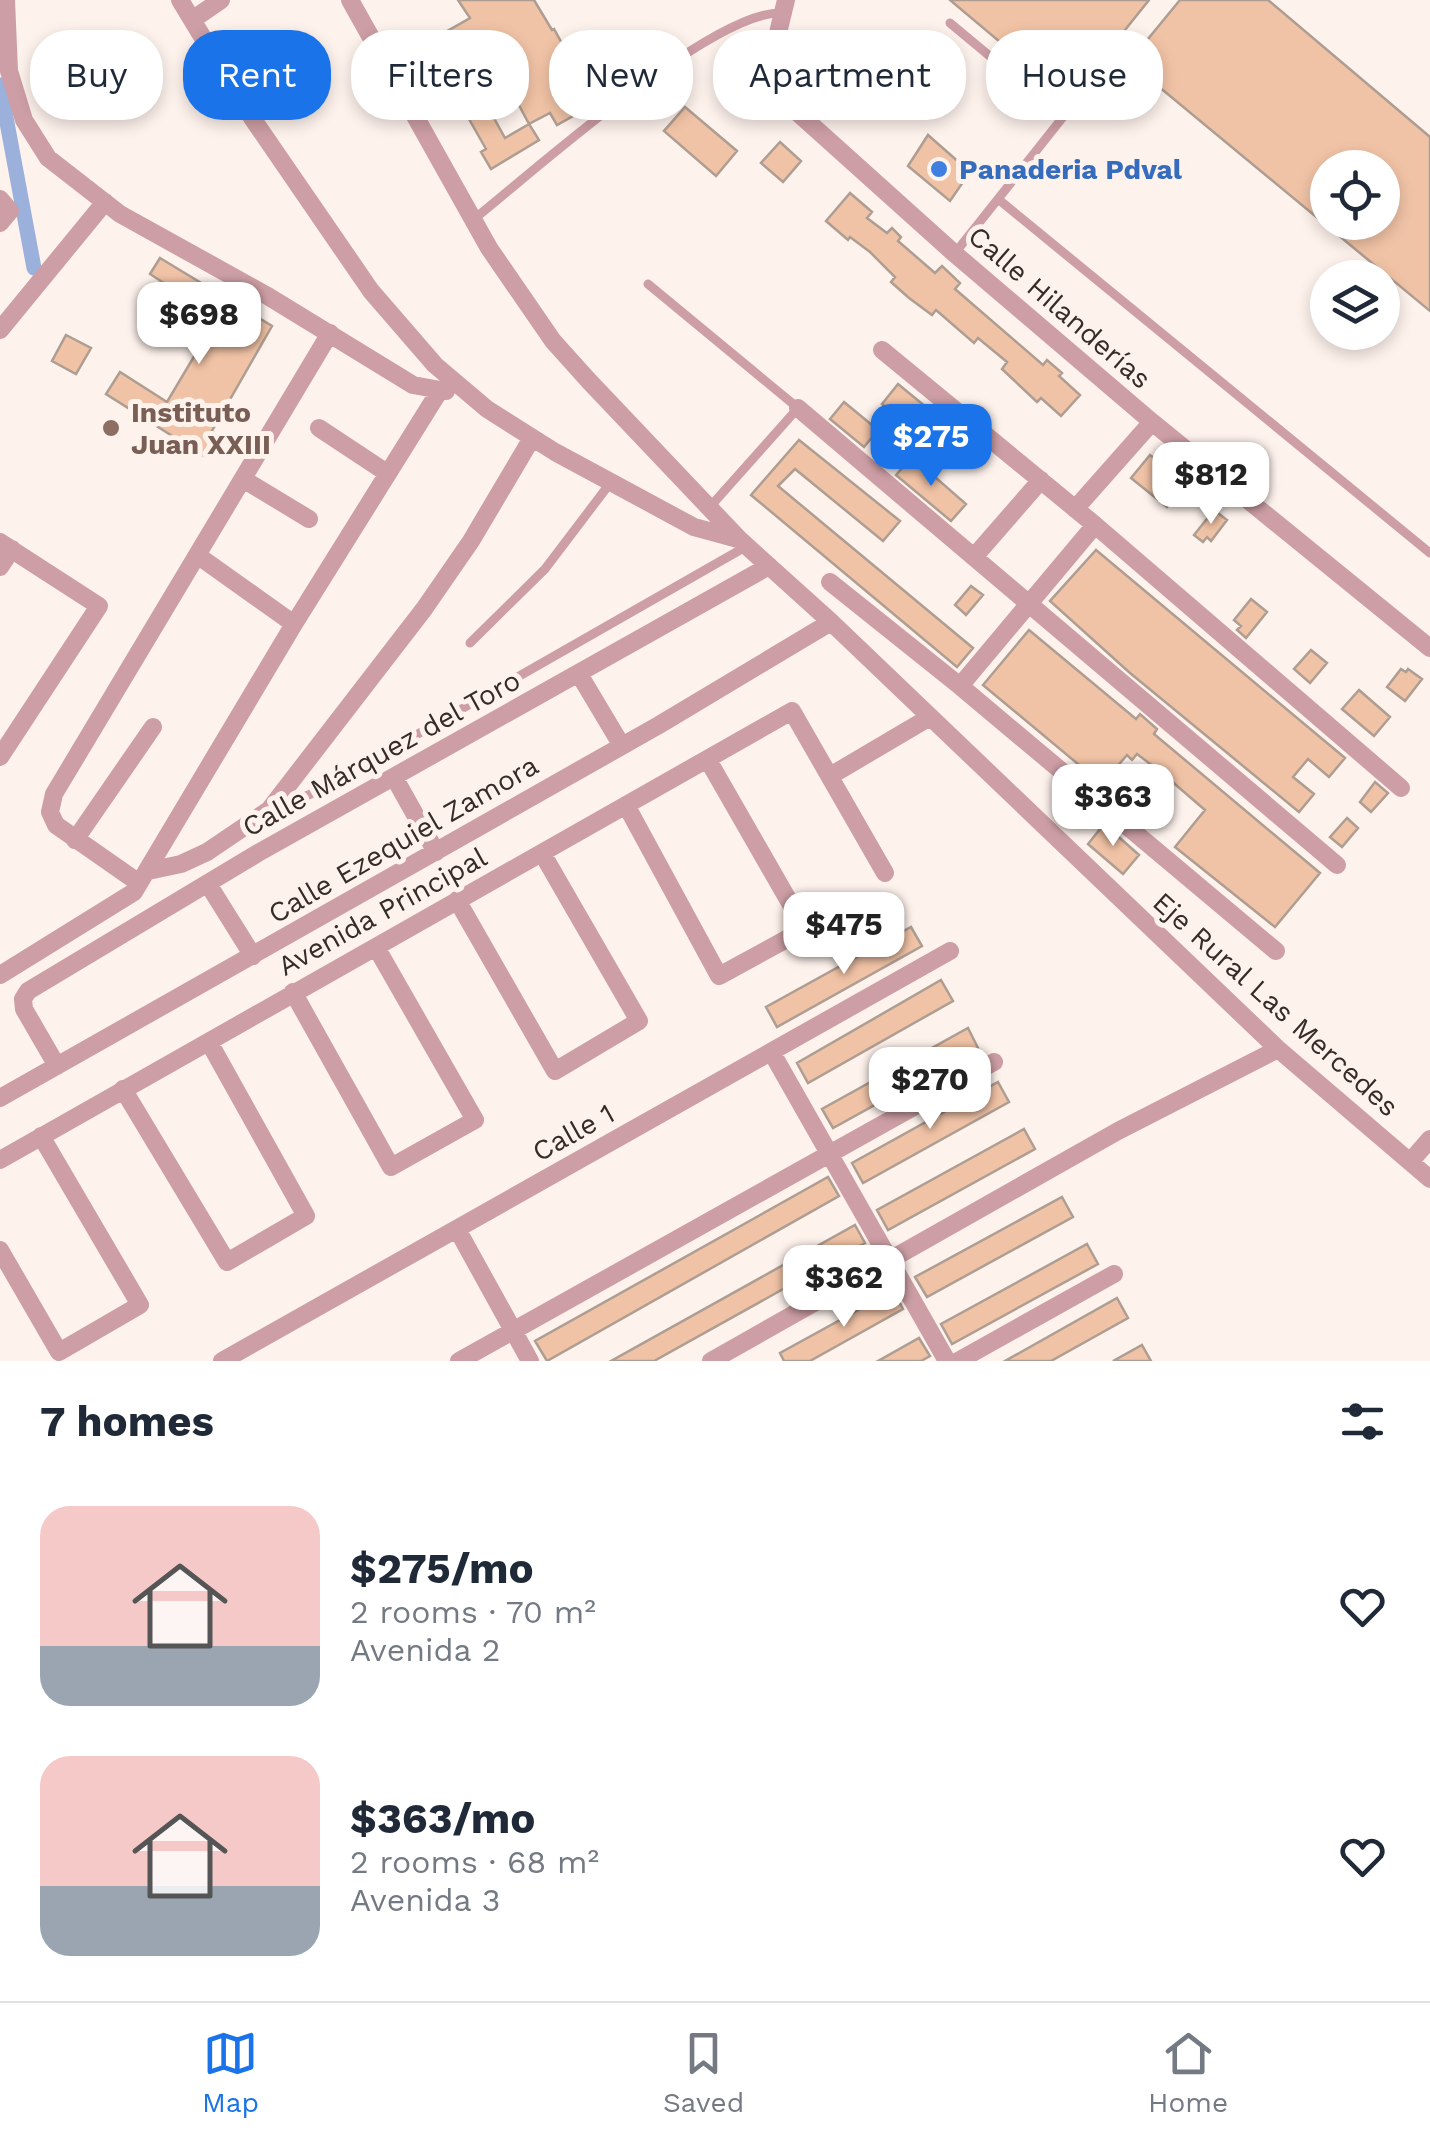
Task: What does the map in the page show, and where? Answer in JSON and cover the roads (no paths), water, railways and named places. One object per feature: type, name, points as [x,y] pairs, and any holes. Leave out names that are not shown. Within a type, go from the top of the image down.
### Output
[{"type":"street","points":[[6,0],[9,70],[24,120],[48,158],[105,202],[413,385],[471,396]]},
{"type":"street","points":[[180,0],[248,112],[371,291],[434,365],[532,438],[694,527],[742,543]]},
{"type":"street","points":[[192,20],[221,0]]},
{"type":"street","name":"Eje Rural Las Mercedes","points":[[350,0],[489,248],[554,340],[742,543],[831,622],[1278,1049],[1430,1179]]},
{"type":"street","name":"Calle Hilanderías","points":[[784,7],[778,33],[779,68],[797,112],[955,254],[1152,422],[1430,648]]},
{"type":"street","points":[[0,199],[10,211],[0,223]]},
{"type":"street","points":[[0,330],[105,202]]},
{"type":"street","points":[[330,333],[54,794],[51,818],[75,840],[144,877],[207,852],[269,810],[424,609],[471,541],[532,438]]},
{"type":"street","points":[[882,350],[1095,524],[1401,788]]},
{"type":"street","points":[[0,975],[125,899],[144,877],[294,624],[440,390]]},
{"type":"street","points":[[798,408],[1336,864]]},
{"type":"street","points":[[1076,508],[1152,422]]},
{"type":"street","points":[[319,428],[387,473]]},
{"type":"street","points":[[242,479],[309,518]]},
{"type":"street","points":[[974,557],[1041,480]]},
{"type":"street","points":[[960,686],[1095,524]]},
{"type":"street","points":[[0,568],[6,545],[100,606],[0,756]]},
{"type":"street","points":[[197,556],[294,624]]},
{"type":"street","name":"Calle Márquez del Toro","points":[[57,1066],[24,1009],[24,995],[208,884],[769,566]]},
{"type":"street","points":[[830,582],[1276,950]]},
{"type":"street","name":"Calle Ezequiel Zamora","points":[[0,1098],[622,746],[831,622]]},
{"type":"street","points":[[578,674],[622,746]]},
{"type":"street","name":"Avenida Principal","points":[[0,1160],[792,711],[830,776]]},
{"type":"street","points":[[885,873],[830,776],[930,717]]},
{"type":"street","points":[[75,840],[153,727]]},
{"type":"street","points":[[626,805],[719,976],[805,929],[708,760]]},
{"type":"street","points":[[394,777],[436,852]]},
{"type":"street","points":[[457,900],[554,1070],[639,1021],[542,853]]},
{"type":"street","points":[[208,884],[253,956]]},
{"type":"street","points":[[293,992],[391,1167],[475,1120],[376,947]]},
{"type":"street","name":"Calle 1","points":[[222,1361],[950,951]]},
{"type":"street","points":[[123,1089],[227,1262],[306,1216],[209,1042]]},
{"type":"street","points":[[711,1361],[1118,1132],[1278,1049]]},
{"type":"street","points":[[772,1053],[947,1361]]},
{"type":"street","points":[[459,1361],[994,1062]]},
{"type":"street","points":[[0,1250],[59,1352],[140,1305],[41,1136]]},
{"type":"street","points":[[1410,1162],[1430,1139]]},
{"type":"street","points":[[456,1229],[530,1361]]},
{"type":"street","points":[[958,1361],[1114,1274]]},
{"type":"lane","points":[[474,220],[648,80],[702,44],[745,21],[784,7]]},
{"type":"lane","points":[[950,24],[1063,117],[955,254]]},
{"type":"lane","points":[[998,199],[1430,552]]},
{"type":"lane","points":[[648,284],[798,408],[710,508]]},
{"type":"lane","points":[[470,642],[545,570],[611,482]]},
{"type":"lane","points":[[279,797],[301,798],[318,791],[742,543]]},
{"type":"waterway","points":[[0,85],[34,268]]},
{"type":"place","name":"Panaderia Pdval","points":[[939,169]]},
{"type":"place","name":"Instituto Juan XXIII","points":[[111,428]]}]
